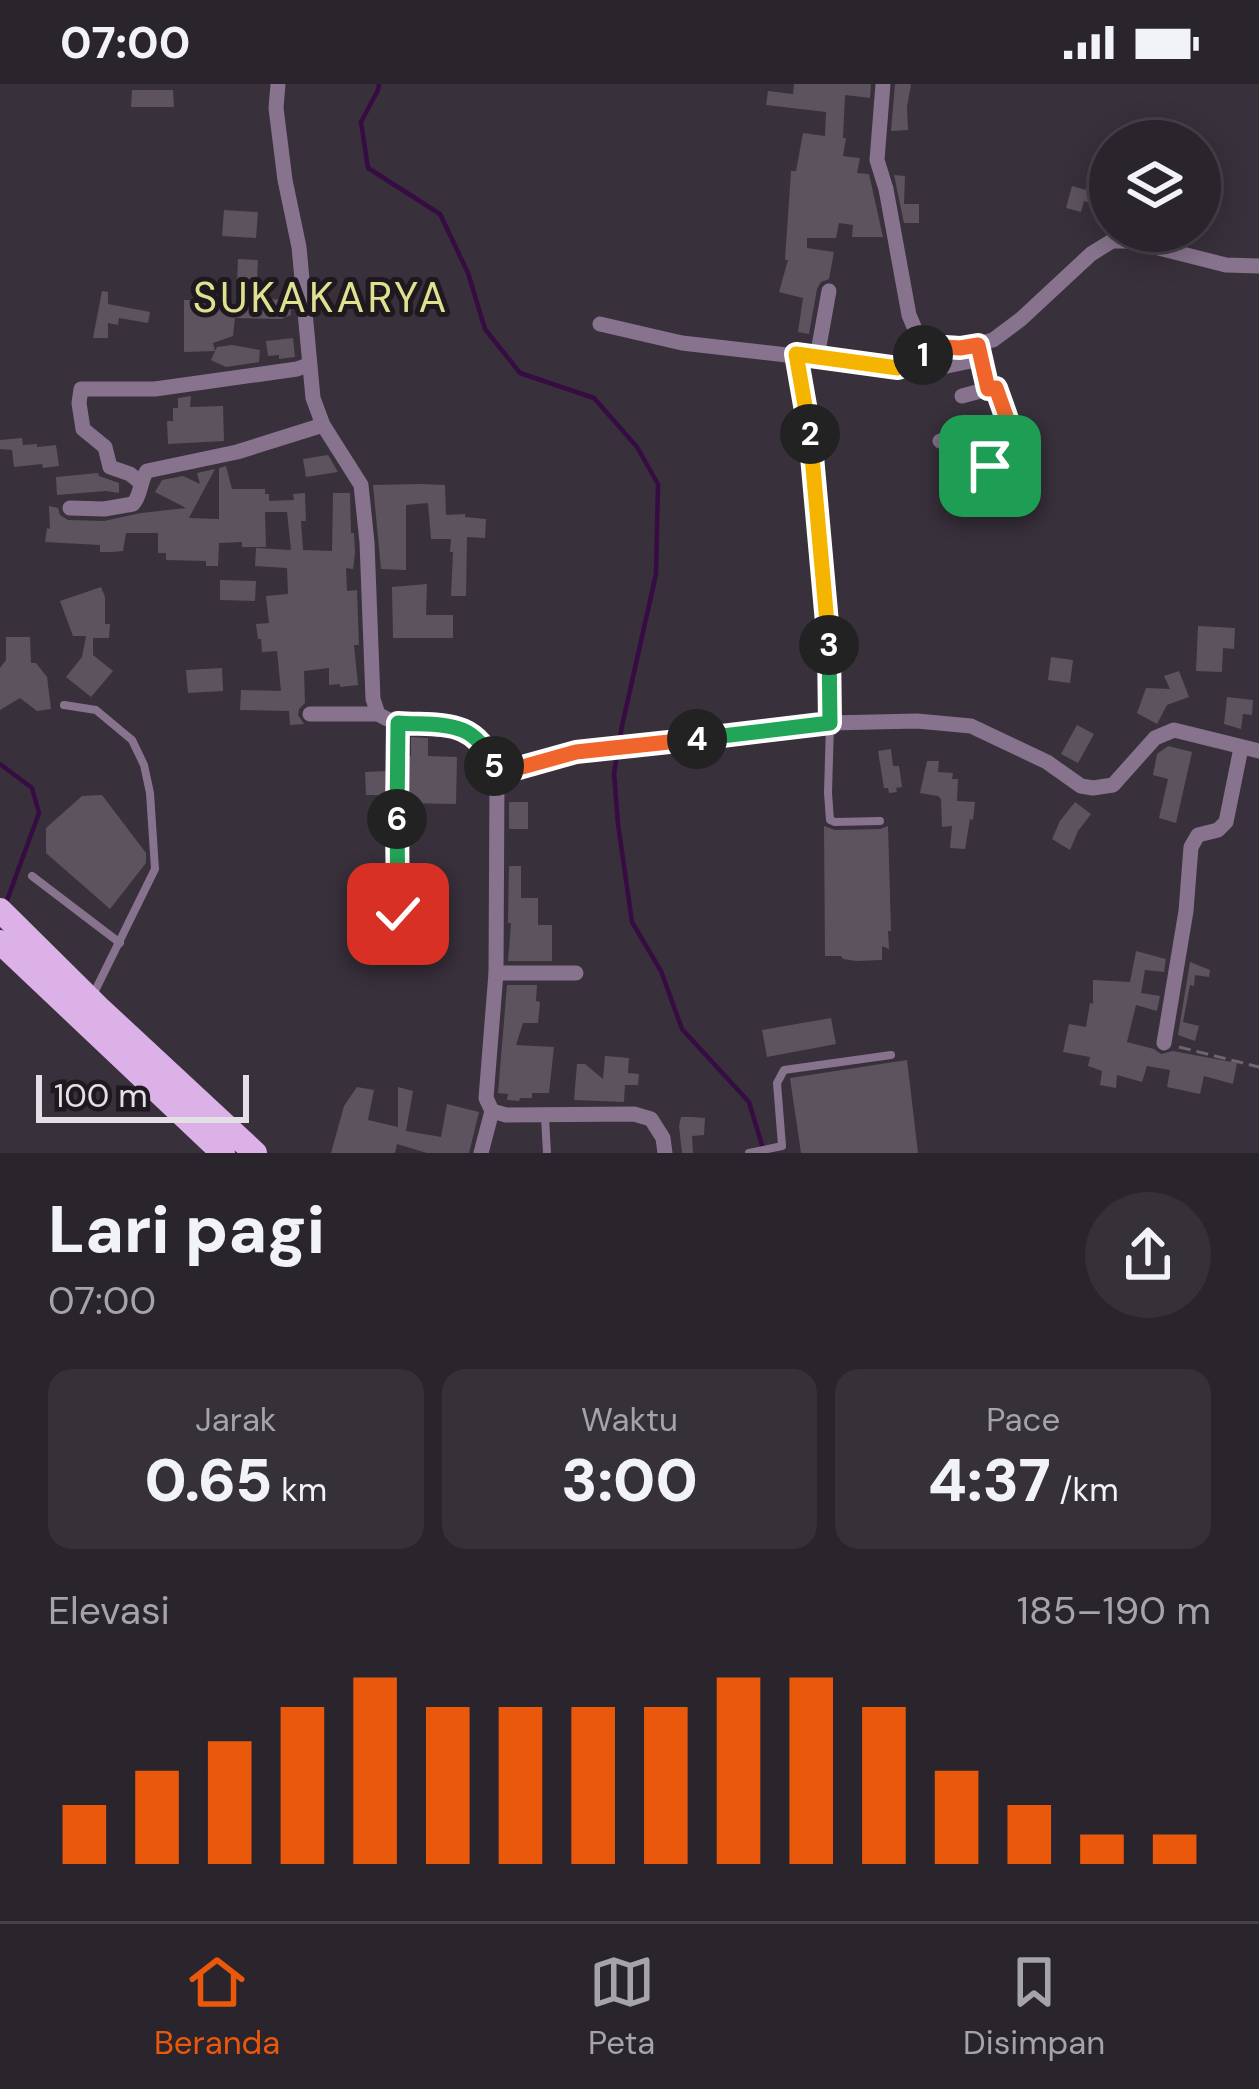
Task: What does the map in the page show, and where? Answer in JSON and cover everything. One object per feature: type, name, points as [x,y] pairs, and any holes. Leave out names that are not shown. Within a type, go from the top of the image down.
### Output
[{"type":"main road","points":[[0,910],[16,947],[223,1153]]},
{"type":"main road","points":[[16,947],[91,1000],[255,1153]]},
{"type":"street","points":[[278,84],[276,108],[299,247],[313,398],[323,425],[362,485],[373,699],[378,714]]},
{"type":"street","points":[[883,84],[877,160],[909,315],[920,341],[979,352]]},
{"type":"street","points":[[947,365],[979,352],[1112,241],[1131,241],[1226,265],[1259,266]]},
{"type":"street","points":[[817,357],[829,291]]},
{"type":"street","points":[[600,324],[682,343],[898,368],[918,359],[930,346]]},
{"type":"street","points":[[979,352],[988,389]]},
{"type":"street","points":[[796,354],[813,451],[829,620],[830,723]]},
{"type":"street","points":[[141,483],[110,467],[105,447],[82,429],[81,389],[155,389],[308,364]]},
{"type":"street","points":[[962,395],[996,388],[1024,495],[1002,501]]},
{"type":"street","points":[[70,508],[133,504],[147,472],[237,452],[323,425]]},
{"type":"street","points":[[940,441],[977,433],[976,425],[1007,426]]},
{"type":"street","points":[[990,466],[1013,459]]},
{"type":"street","points":[[310,714],[378,714],[398,723],[465,729],[488,752],[497,774],[496,973],[486,1077],[486,1098],[492,1111],[482,1153]]},
{"type":"street","points":[[497,774],[576,752],[830,723],[917,721],[971,726],[1047,762],[1081,786],[1093,788],[1113,785],[1166,732],[1181,730],[1259,751]]},
{"type":"street","points":[[1164,1043],[1186,911],[1191,847],[1198,835],[1223,827],[1240,748]]},
{"type":"street","points":[[496,973],[576,973]]},
{"type":"street","points":[[492,1111],[545,1117],[634,1114],[651,1118],[663,1138],[664,1153]]},
{"type":"lane","points":[[64,704],[96,710],[132,740],[144,764],[152,814],[155,869],[91,1000]]},
{"type":"lane","points":[[398,723],[398,914]]},
{"type":"lane","points":[[830,723],[830,820],[880,821]]},
{"type":"lane","points":[[32,876],[120,943]]},
{"type":"lane","points":[[749,1153],[782,1150],[777,1083],[784,1070],[891,1055]]},
{"type":"lane","points":[[545,1117],[547,1153]]},
{"type":"path","points":[[1164,1043],[1259,1067]]},
{"type":"building","points":[[794,84],[871,84],[870,98],[845,95],[843,156],[860,158],[857,173],[869,174],[883,237],[852,237],[853,225],[839,223],[836,238],[807,238],[807,248],[834,252],[829,279],[817,289],[809,334],[798,332],[803,298],[779,292],[788,260],[791,171],[796,171],[803,133],[825,136],[826,112],[766,105],[768,91],[793,94]]},
{"type":"building","points":[[895,84],[911,84],[908,130],[891,131]]},
{"type":"building","points":[[132,90],[173,90],[174,107],[131,107]]},
{"type":"building","points":[[894,175],[905,176],[904,204],[919,204],[919,223],[904,223]]},
{"type":"building","points":[[1072,186],[1089,191],[1089,202],[1084,201],[1081,212],[1066,208]]},
{"type":"building","points":[[224,210],[258,212],[256,238],[222,236]]},
{"type":"building","points":[[238,259],[258,260],[256,300],[290,299],[291,315],[235,318],[233,336],[213,343],[215,351],[184,352],[184,300],[236,306]]},
{"type":"building","points":[[102,291],[108,292],[108,304],[150,312],[148,323],[119,318],[118,325],[108,323],[108,338],[93,338]]},
{"type":"building","points":[[293,338],[295,357],[268,356],[266,341]]},
{"type":"building","points":[[217,347],[260,350],[259,362],[226,367],[211,360]]},
{"type":"building","points":[[191,396],[190,407],[223,406],[224,441],[168,444],[167,421],[173,421],[173,408],[178,408],[178,398]]},
{"type":"building","points":[[22,438],[23,445],[56,445],[59,466],[14,467],[12,450],[0,449],[0,440]]},
{"type":"building","points":[[328,455],[338,472],[306,477],[303,459]]},
{"type":"building","points":[[226,466],[232,489],[265,489],[269,501],[294,500],[293,494],[305,493],[303,550],[332,551],[333,493],[350,493],[355,553],[353,569],[346,568],[347,591],[357,590],[358,685],[329,685],[329,668],[304,671],[305,703],[298,715],[304,724],[290,725],[289,711],[240,710],[241,690],[281,691],[277,651],[262,652],[256,624],[269,623],[266,596],[288,594],[287,568],[255,566],[256,548],[291,550],[287,512],[265,512],[266,547],[219,543],[218,566],[166,560],[166,553],[158,553],[158,533],[126,533],[123,551],[112,552],[100,552],[100,545],[45,542],[49,506],[58,508],[68,520],[104,521],[186,508],[155,492],[162,480],[183,476],[200,484],[197,473],[215,469],[189,518],[219,519],[219,468]]},
{"type":"building","points":[[98,473],[119,483],[119,493],[57,495],[56,477]]},
{"type":"building","points":[[373,485],[445,485],[446,515],[486,519],[485,538],[467,537],[466,596],[451,596],[451,539],[431,539],[428,503],[406,505],[406,570],[381,569]]},
{"type":"building","points":[[220,580],[256,581],[255,601],[220,600]]},
{"type":"building","points":[[427,584],[426,615],[453,615],[453,638],[393,638],[392,587]]},
{"type":"building","points":[[101,587],[109,638],[93,638],[93,655],[113,671],[91,697],[66,677],[82,657],[86,636],[73,636],[60,601]]},
{"type":"building","points":[[1198,626],[1235,628],[1234,649],[1223,648],[1222,672],[1196,671]]},
{"type":"building","points":[[6,637],[30,637],[31,663],[47,677],[51,709],[37,711],[20,698],[0,710]]},
{"type":"building","points":[[1051,657],[1073,660],[1070,683],[1048,680]]},
{"type":"building","points":[[222,668],[223,691],[188,693],[186,670]]},
{"type":"building","points":[[1179,671],[1189,697],[1167,705],[1157,724],[1137,713],[1146,688],[1170,689],[1164,676]]},
{"type":"building","points":[[1227,697],[1253,700],[1252,715],[1243,714],[1241,729],[1224,724]]},
{"type":"building","points":[[1077,725],[1094,734],[1078,763],[1061,754]]},
{"type":"building","points":[[411,737],[428,738],[428,756],[457,757],[456,804],[406,803],[405,756],[411,756]]},
{"type":"building","points":[[1168,746],[1192,752],[1176,823],[1159,818],[1168,779],[1153,775],[1157,754]]},
{"type":"building","points":[[891,749],[902,787],[889,793],[878,751]]},
{"type":"building","points":[[927,761],[939,761],[938,772],[953,773],[952,779],[958,779],[957,801],[975,802],[965,849],[950,848],[952,826],[942,827],[941,799],[920,793]]},
{"type":"building","points":[[389,771],[389,795],[366,795],[365,772]]},
{"type":"building","points":[[102,795],[146,853],[146,863],[110,909],[46,853],[46,828],[82,796]]},
{"type":"building","points":[[509,802],[528,802],[528,829],[509,829]]},
{"type":"building","points":[[1075,802],[1091,814],[1070,850],[1052,839]]},
{"type":"building","points":[[824,826],[835,830],[888,826],[891,931],[889,949],[882,946],[882,960],[825,956]]},
{"type":"building","points":[[509,866],[521,866],[521,898],[538,898],[538,925],[552,925],[552,961],[508,961]]},
{"type":"building","points":[[1136,951],[1166,959],[1164,972],[1145,970],[1141,993],[1160,996],[1157,1011],[1136,1005],[1127,1042],[1161,1054],[1173,1051],[1237,1063],[1233,1084],[1204,1076],[1200,1094],[1167,1087],[1170,1070],[1147,1066],[1142,1082],[1117,1075],[1116,1088],[1100,1085],[1102,1071],[1088,1066],[1090,1057],[1063,1052],[1069,1024],[1086,1027],[1093,980],[1130,982]]},
{"type":"building","points":[[1190,962],[1210,970],[1209,977],[1195,975],[1194,986],[1190,985],[1183,1022],[1199,1026],[1195,1041],[1178,1035]]},
{"type":"building","points":[[507,985],[537,985],[536,1001],[540,1002],[538,1023],[523,1023],[516,1045],[554,1047],[549,1093],[532,1093],[532,1098],[519,1101],[498,1093]]},
{"type":"building","points":[[831,1018],[836,1044],[767,1057],[762,1030]]},
{"type":"building","points":[[605,1056],[629,1058],[628,1073],[639,1074],[638,1085],[625,1085],[624,1102],[574,1100],[577,1064],[585,1064],[603,1079]]},
{"type":"building","points":[[907,1060],[918,1153],[801,1153],[790,1078]]},
{"type":"building","points":[[357,1087],[374,1090],[368,1120],[398,1127],[398,1087],[413,1091],[406,1131],[441,1137],[447,1104],[479,1112],[469,1153],[427,1153],[397,1144],[395,1153],[331,1153],[344,1106]]},
{"type":"building","points":[[681,1117],[705,1118],[704,1135],[692,1136],[693,1153],[682,1153]]},
{"type":"waterway","points":[[379,84],[361,122],[368,168],[440,214],[468,273],[485,329],[520,373],[594,398],[637,447],[658,484],[656,574],[614,773],[632,922],[661,971],[682,1029],[749,1102],[764,1152]]},
{"type":"waterway","points":[[0,764],[32,788],[39,813],[6,903]]},
{"type":"district","name":"SUKAKARYA","points":[[321,297]]},
{"type":"route","points":[[398,914],[398,723],[465,729],[488,752],[497,774],[576,752],[830,723],[829,620],[813,451],[796,354],[898,368],[918,359],[930,346],[978,345],[988,389],[996,388],[1007,419],[1013,459],[990,466]]}]
